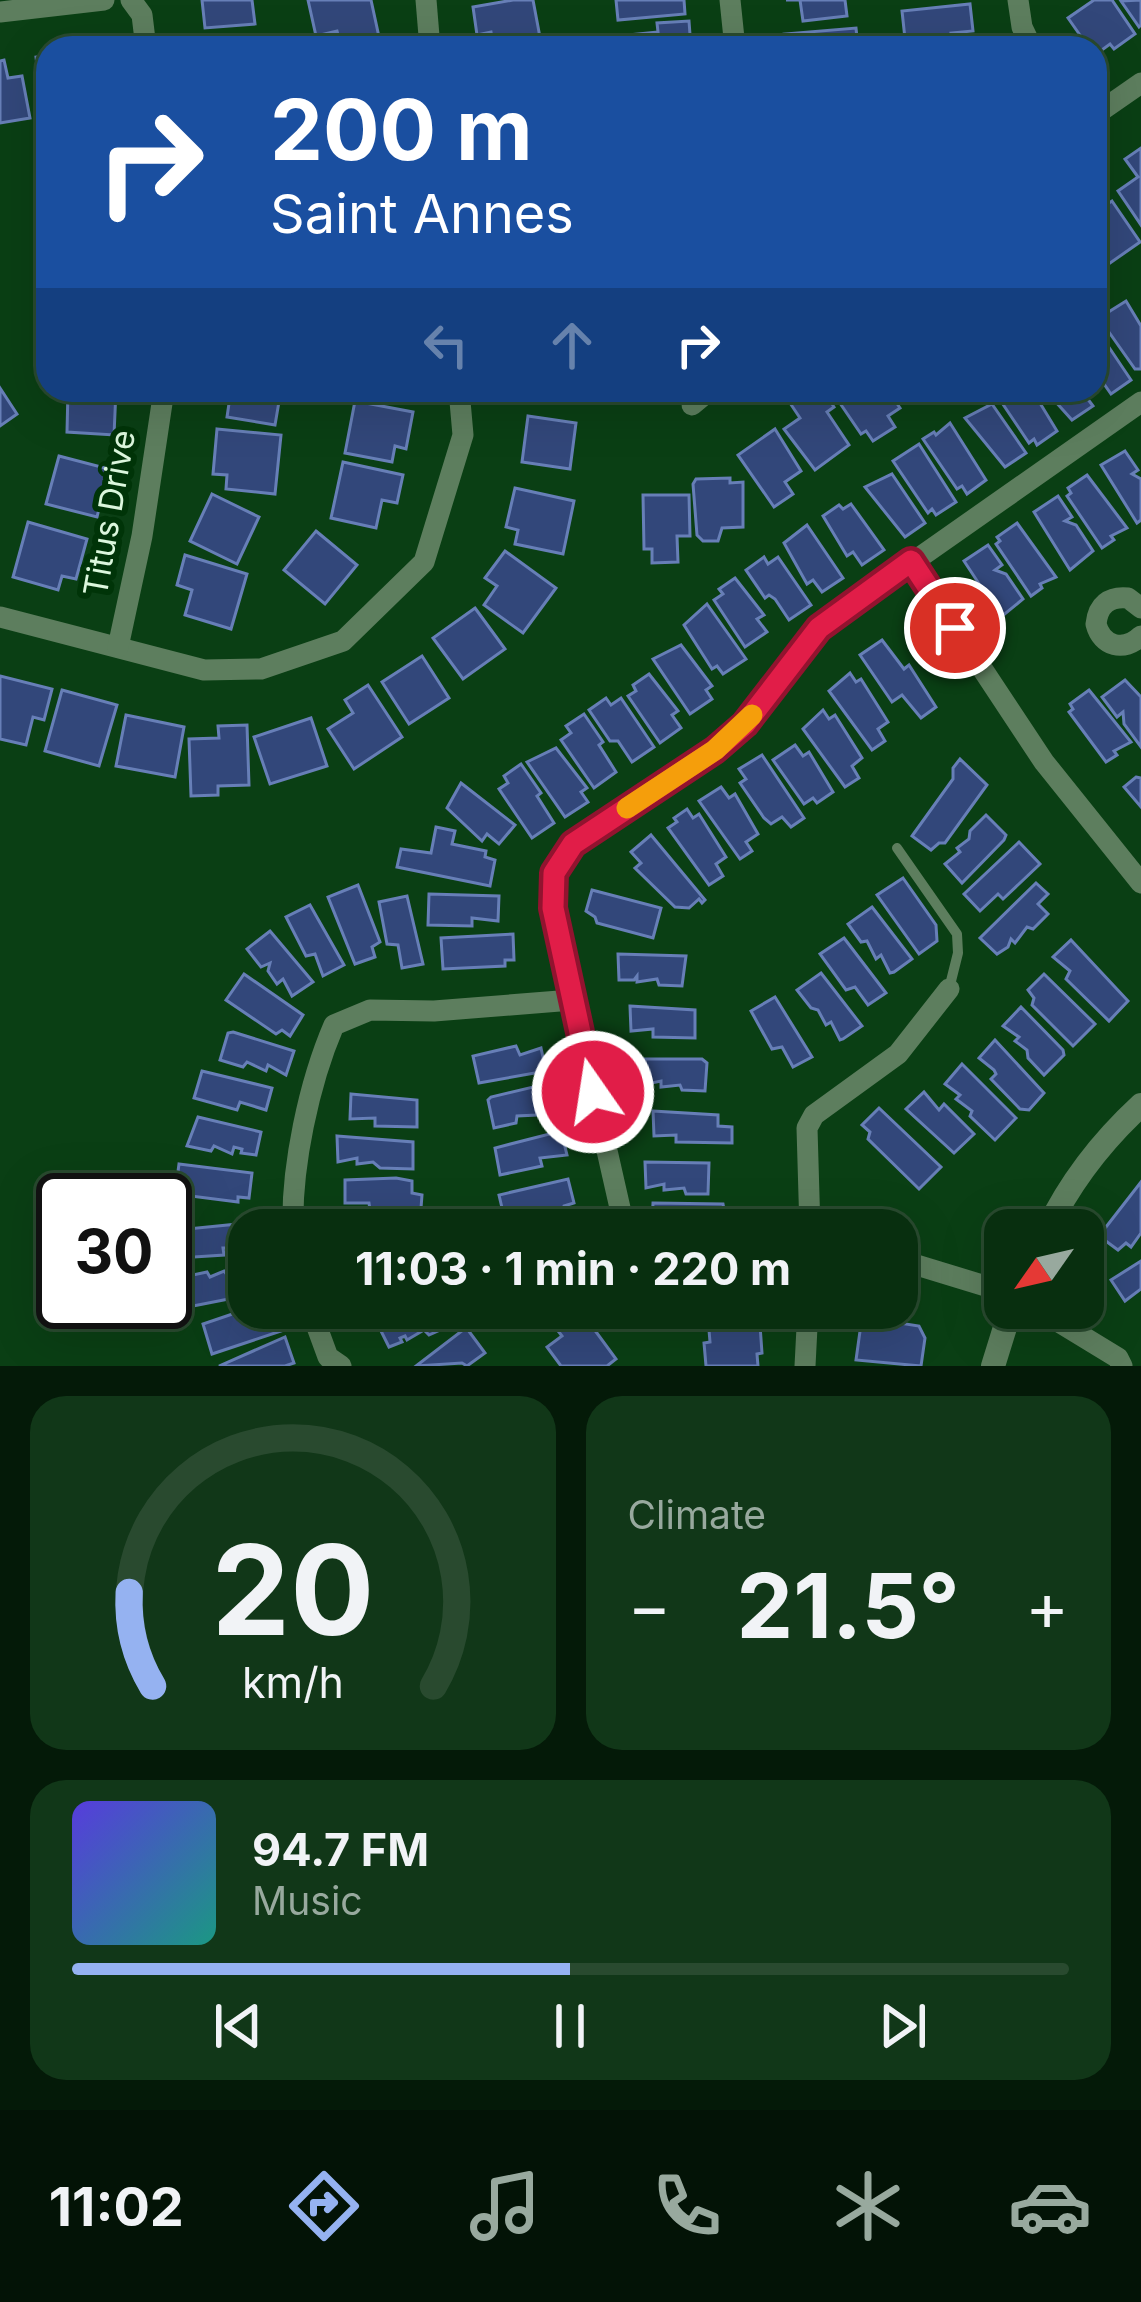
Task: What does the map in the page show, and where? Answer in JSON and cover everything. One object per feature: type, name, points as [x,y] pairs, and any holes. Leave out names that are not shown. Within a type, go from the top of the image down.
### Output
[{"type":"street","points":[[0,11],[104,0]]},
{"type":"street","points":[[426,0],[429,36]]},
{"type":"street","points":[[730,0],[734,36]]},
{"type":"street","points":[[1018,0],[1026,36]]},
{"type":"street","points":[[134,2],[142,15],[145,36]]},
{"type":"street","points":[[1107,107],[1141,82]]},
{"type":"street","name":"Titus Drive","points":[[118,647],[142,536],[162,402]]},
{"type":"street","points":[[0,617],[204,670],[261,669],[343,640],[424,562],[463,434],[460,402]]},
{"type":"street","points":[[692,405],[696,402]]},
{"type":"street","points":[[620,1209],[553,908],[554,873],[573,844],[715,750],[745,724],[819,628],[1141,402]]},
{"type":"street","points":[[911,561],[1043,762],[1141,883]]},
{"type":"street","points":[[1139,604],[1118,597],[1109,600],[1101,606],[1096,624],[1104,641],[1113,646],[1132,644],[1141,636]]},
{"type":"street","points":[[809,1209],[807,1129],[814,1115],[898,1054],[950,989]]},
{"type":"street","points":[[292,1209],[321,1054],[334,1025],[370,1010],[434,1011],[572,1000]]},
{"type":"street","points":[[1058,1209],[1108,1135],[1141,1105]]},
{"type":"street","points":[[918,1265],[984,1286]]},
{"type":"street","points":[[318,1329],[328,1357],[341,1366]]},
{"type":"street","points":[[805,1366],[807,1329]]},
{"type":"street","points":[[993,1366],[1004,1329]]},
{"type":"street","points":[[1070,1329],[1118,1358],[1122,1366]]},
{"type":"lane","points":[[897,848],[957,934],[950,989]]},
{"type":"building","points":[[202,0],[252,0],[255,24],[205,28]]},
{"type":"building","points":[[308,0],[371,0],[379,36],[338,36],[337,31],[316,36]]},
{"type":"building","points":[[533,0],[540,36],[477,35],[473,7]]},
{"type":"building","points":[[616,0],[684,0],[685,14],[618,20]]},
{"type":"building","points":[[800,0],[845,0],[847,16],[803,21]]},
{"type":"building","points":[[1094,0],[1112,0],[1135,34],[1114,49],[1107,46],[1107,36],[1081,36],[1068,18]]},
{"type":"building","points":[[1141,0],[1141,25],[1139,27],[1121,1]]},
{"type":"building","points":[[970,4],[973,31],[905,36],[902,11]]},
{"type":"building","points":[[689,21],[690,36],[617,36],[658,32],[657,23]]},
{"type":"building","points":[[856,28],[857,36],[784,36]]},
{"type":"building","points":[[4,60],[8,78],[22,76],[30,118],[0,123],[0,61]]},
{"type":"building","points":[[1141,148],[1141,225],[1118,191],[1138,177],[1125,159]]},
{"type":"building","points":[[1112,201],[1140,242],[1107,265],[1107,204]]},
{"type":"building","points":[[1126,301],[1141,326],[1141,369],[1135,369],[1107,329],[1107,313]]},
{"type":"building","points":[[1107,344],[1131,380],[1111,394],[1107,388]]},
{"type":"building","points":[[0,388],[17,414],[0,426]]},
{"type":"building","points":[[68,402],[115,402],[114,435],[67,432]]},
{"type":"building","points":[[229,402],[279,402],[275,425],[227,417]]},
{"type":"building","points":[[355,402],[413,412],[406,449],[395,446],[392,462],[345,453]]},
{"type":"building","points":[[789,402],[831,402],[834,407],[827,412],[849,445],[815,470],[784,429],[800,418]]},
{"type":"building","points":[[839,402],[896,402],[900,408],[888,416],[895,427],[873,441],[866,431],[861,434]]},
{"type":"building","points":[[1001,402],[1039,402],[1057,431],[1037,445],[1034,439],[1029,443]]},
{"type":"building","points":[[1056,402],[1090,402],[1093,406],[1072,420]]},
{"type":"building","points":[[992,404],[1026,453],[1005,467],[965,418]]},
{"type":"building","points":[[528,416],[576,423],[570,469],[522,462]]},
{"type":"building","points":[[950,423],[986,480],[967,494],[962,486],[957,489],[923,439]]},
{"type":"building","points":[[217,429],[281,435],[275,494],[226,489],[227,475],[213,474]]},
{"type":"building","points":[[775,429],[801,471],[785,482],[793,494],[774,507],[738,455]]},
{"type":"building","points":[[919,444],[956,502],[936,515],[932,509],[928,513],[893,461]]},
{"type":"building","points":[[1125,451],[1138,470],[1132,474],[1141,479],[1141,520],[1137,523],[1101,465]]},
{"type":"building","points":[[59,456],[109,469],[97,517],[46,504]]},
{"type":"building","points":[[343,462],[403,475],[397,503],[382,500],[376,528],[331,518]]},
{"type":"building","points":[[892,474],[925,523],[905,537],[865,487]]},
{"type":"building","points":[[1087,475],[1127,528],[1111,536],[1114,540],[1102,548],[1067,496],[1068,488]]},
{"type":"building","points":[[730,478],[730,483],[743,482],[743,527],[722,528],[718,541],[703,541],[697,535],[693,484],[696,479]]},
{"type":"building","points":[[515,488],[574,501],[563,554],[515,544],[518,530],[506,527]]},
{"type":"building","points":[[212,494],[259,517],[237,564],[190,541]]},
{"type":"building","points":[[643,495],[689,495],[690,536],[677,536],[678,562],[652,563],[652,549],[644,549]]},
{"type":"building","points":[[1058,496],[1072,517],[1065,521],[1076,525],[1093,551],[1070,570],[1034,512]]},
{"type":"building","points":[[851,504],[884,550],[862,565],[853,552],[847,556],[823,516],[839,505],[843,509]]},
{"type":"building","points":[[28,522],[87,539],[76,579],[62,576],[58,590],[13,577]]},
{"type":"building","points":[[1017,523],[1056,577],[1040,584],[1042,588],[1031,596],[996,544],[997,537]]},
{"type":"building","points":[[807,525],[843,578],[822,592],[813,580],[807,584],[784,543]]},
{"type":"building","points":[[316,531],[357,565],[325,604],[284,570]]},
{"type":"building","points":[[988,545],[1002,565],[995,570],[1006,574],[1023,599],[1001,617],[964,561]]},
{"type":"building","points":[[505,551],[556,588],[523,633],[484,605],[497,586],[485,578]]},
{"type":"building","points":[[185,555],[247,574],[231,629],[185,615],[192,590],[177,585]]},
{"type":"building","points":[[764,557],[768,564],[778,557],[811,605],[789,620],[775,599],[765,598],[746,570]]},
{"type":"building","points":[[735,578],[764,615],[757,619],[767,632],[745,647],[714,600],[723,594],[719,589]]},
{"type":"building","points":[[707,604],[746,659],[723,674],[717,666],[712,669],[684,625]]},
{"type":"building","points":[[475,608],[505,649],[463,679],[433,638]]},
{"type":"building","points":[[882,640],[904,669],[909,665],[936,707],[921,718],[902,695],[892,702],[860,655]]},
{"type":"building","points":[[681,645],[712,686],[706,690],[712,699],[690,714],[653,659]]},
{"type":"building","points":[[422,656],[449,698],[409,724],[382,682]]},
{"type":"building","points":[[850,673],[856,682],[861,679],[888,722],[878,729],[885,741],[872,750],[829,691]]},
{"type":"building","points":[[649,674],[678,711],[672,715],[681,728],[660,743],[628,696],[636,691],[633,685]]},
{"type":"building","points":[[0,676],[52,689],[44,720],[33,717],[26,745],[0,739]]},
{"type":"building","points":[[1125,680],[1141,697],[1141,747],[1124,724],[1123,712],[1117,717],[1102,697]]},
{"type":"building","points":[[368,685],[402,737],[354,769],[328,729],[353,713],[345,700]]},
{"type":"building","points":[[62,690],[117,705],[99,766],[45,751]]},
{"type":"building","points":[[1089,690],[1131,742],[1106,762],[1069,712],[1070,704]]},
{"type":"building","points":[[606,698],[611,705],[621,698],[654,747],[632,762],[589,710]]},
{"type":"building","points":[[823,710],[829,719],[835,715],[862,758],[852,766],[859,778],[845,787],[803,729]]},
{"type":"building","points":[[584,714],[616,772],[594,788],[561,740],[571,733],[566,726]]},
{"type":"building","points":[[126,715],[184,727],[175,777],[116,766]]},
{"type":"building","points":[[311,718],[327,766],[270,784],[254,737]]},
{"type":"building","points":[[247,725],[249,785],[218,786],[218,795],[191,796],[189,739],[219,738],[218,726]]},
{"type":"building","points":[[795,745],[803,756],[809,752],[833,792],[817,803],[813,798],[804,804],[773,760]]},
{"type":"building","points":[[556,748],[587,788],[581,792],[588,802],[565,817],[527,762]]},
{"type":"building","points":[[762,755],[804,818],[791,827],[782,817],[771,824],[764,818],[740,783],[746,779],[739,769]]},
{"type":"building","points":[[960,759],[987,785],[945,843],[931,850],[912,836],[953,779],[953,768]]},
{"type":"building","points":[[521,764],[554,823],[532,838],[499,789],[508,783],[504,776]]},
{"type":"building","points":[[1141,778],[1141,807],[1124,787]]},
{"type":"building","points":[[461,783],[515,825],[499,844],[487,834],[482,841],[447,808]]},
{"type":"building","points":[[721,787],[729,798],[735,794],[758,834],[746,842],[752,851],[740,859],[699,801]]},
{"type":"building","points":[[687,809],[693,818],[699,814],[726,857],[716,864],[723,876],[709,885],[668,828]]},
{"type":"building","points":[[986,815],[1006,835],[962,883],[945,864],[960,852],[957,848]]},
{"type":"building","points":[[436,827],[455,831],[452,844],[486,851],[485,857],[495,860],[490,886],[397,867],[401,849],[431,853]]},
{"type":"building","points":[[651,835],[705,900],[702,903],[699,899],[689,908],[675,907],[635,868],[641,863],[631,852]]},
{"type":"building","points":[[1019,842],[1040,864],[1003,899],[998,894],[980,911],[964,894]]},
{"type":"building","points":[[903,878],[936,925],[937,941],[919,954],[877,895]]},
{"type":"building","points":[[1036,883],[1048,894],[1038,904],[1048,914],[997,954],[980,938]]},
{"type":"building","points":[[358,885],[380,942],[372,947],[375,957],[355,964],[328,897]]},
{"type":"building","points":[[592,890],[661,908],[653,938],[597,923],[586,911]]},
{"type":"building","points":[[429,894],[499,896],[498,921],[472,918],[472,926],[428,925]]},
{"type":"building","points":[[407,896],[423,964],[402,968],[398,945],[387,944],[379,902]]},
{"type":"building","points":[[310,905],[344,965],[323,976],[315,954],[306,956],[286,917]]},
{"type":"building","points":[[872,907],[912,959],[894,972],[890,973],[881,955],[876,959],[867,941],[861,942],[848,924]]},
{"type":"building","points":[[270,931],[313,982],[292,996],[283,979],[277,984],[268,971],[270,963],[261,967],[247,949]]},
{"type":"building","points":[[513,934],[514,960],[505,960],[505,966],[443,969],[441,938]]},
{"type":"building","points":[[844,938],[886,993],[868,1005],[855,987],[846,990],[820,954]]},
{"type":"building","points":[[1071,940],[1128,1001],[1109,1021],[1066,979],[1070,971],[1053,957]]},
{"type":"building","points":[[618,954],[686,956],[682,986],[659,985],[657,979],[637,982],[637,976],[619,980]]},
{"type":"building","points":[[821,973],[862,1026],[840,1040],[831,1022],[826,1025],[797,990]]},
{"type":"building","points":[[244,974],[303,1015],[290,1036],[282,1030],[276,1034],[226,1000]]},
{"type":"building","points":[[1044,974],[1095,1024],[1073,1046],[1032,1005],[1034,998],[1028,990]]},
{"type":"building","points":[[775,997],[812,1057],[793,1067],[782,1047],[772,1049],[751,1011]]},
{"type":"building","points":[[630,1006],[695,1010],[695,1038],[653,1037],[653,1029],[631,1031]]},
{"type":"building","points":[[1021,1007],[1063,1050],[1064,1055],[1044,1075],[1015,1041],[1019,1037],[1003,1026]]},
{"type":"building","points":[[228,1033],[294,1051],[286,1075],[268,1065],[266,1071],[247,1062],[243,1067],[220,1060]]},
{"type":"building","points":[[995,1040],[1044,1093],[1029,1110],[1020,1109],[991,1079],[994,1070],[979,1058]]},
{"type":"building","points":[[516,1046],[520,1055],[541,1048],[546,1071],[479,1083],[473,1056]]},
{"type":"building","points":[[641,1059],[702,1059],[707,1063],[705,1091],[682,1090],[680,1085],[661,1087],[661,1081],[642,1085]]},
{"type":"building","points":[[962,1064],[1016,1118],[995,1140],[956,1099],[960,1095],[945,1084]]},
{"type":"building","points":[[202,1071],[272,1088],[266,1110],[240,1102],[237,1110],[194,1098]]},
{"type":"building","points":[[550,1083],[555,1110],[536,1110],[537,1115],[517,1116],[516,1123],[494,1128],[491,1097]]},
{"type":"building","points":[[924,1092],[939,1110],[944,1104],[974,1134],[954,1153],[906,1109]]},
{"type":"building","points":[[351,1094],[417,1100],[417,1127],[375,1126],[375,1118],[350,1119]]},
{"type":"building","points":[[879,1108],[941,1167],[919,1189],[868,1139],[870,1132],[862,1125]]},
{"type":"building","points":[[653,1111],[718,1115],[718,1126],[732,1127],[732,1143],[676,1142],[676,1135],[654,1136]]},
{"type":"building","points":[[198,1117],[261,1132],[256,1155],[234,1147],[232,1154],[214,1146],[211,1151],[187,1146]]},
{"type":"building","points":[[561,1131],[567,1155],[540,1158],[542,1166],[500,1175],[495,1148]]},
{"type":"building","points":[[337,1136],[413,1142],[413,1169],[357,1164],[357,1158],[338,1162]]},
{"type":"building","points":[[645,1162],[709,1163],[708,1194],[686,1194],[684,1188],[664,1190],[664,1184],[646,1188]]},
{"type":"building","points":[[179,1164],[252,1173],[249,1198],[238,1197],[238,1202],[192,1196],[192,1173],[178,1173]]},
{"type":"building","points":[[568,1179],[574,1203],[563,1209],[502,1209],[499,1195]]},
{"type":"building","points":[[345,1180],[412,1181],[412,1193],[422,1195],[421,1208],[370,1209],[369,1203],[345,1203]]},
{"type":"building","points":[[1141,1182],[1141,1233],[1131,1247],[1126,1243],[1118,1250],[1104,1240],[1104,1230]]},
{"type":"building","points":[[653,1203],[723,1204],[724,1209],[653,1209]]},
{"type":"building","points":[[228,1225],[224,1255],[192,1257],[192,1229]]},
{"type":"building","points":[[1141,1261],[1141,1289],[1125,1301],[1111,1280]]},
{"type":"building","points":[[224,1271],[228,1299],[193,1306],[192,1275],[207,1272],[210,1277]]},
{"type":"building","points":[[228,1315],[228,1329],[281,1331],[212,1354],[203,1324]]},
{"type":"building","points":[[918,1326],[925,1338],[921,1366],[856,1360],[860,1329]]},
{"type":"building","points":[[380,1329],[442,1329],[429,1335],[424,1330],[407,1340],[405,1336],[389,1347]]},
{"type":"building","points":[[557,1329],[594,1329],[616,1359],[607,1366],[561,1366],[547,1347],[562,1336]]},
{"type":"building","points":[[760,1329],[758,1366],[706,1366],[704,1343],[710,1342],[709,1330]]},
{"type":"building","points":[[468,1330],[485,1353],[467,1366],[416,1366]]},
{"type":"building","points":[[285,1337],[294,1363],[219,1366]]},
{"type":"slow traffic","points":[[627,808],[715,750],[752,715]]},
{"type":"route","points":[[593,1092],[553,908],[554,873],[573,844],[715,750],[745,724],[819,628],[911,561],[955,628]]}]
